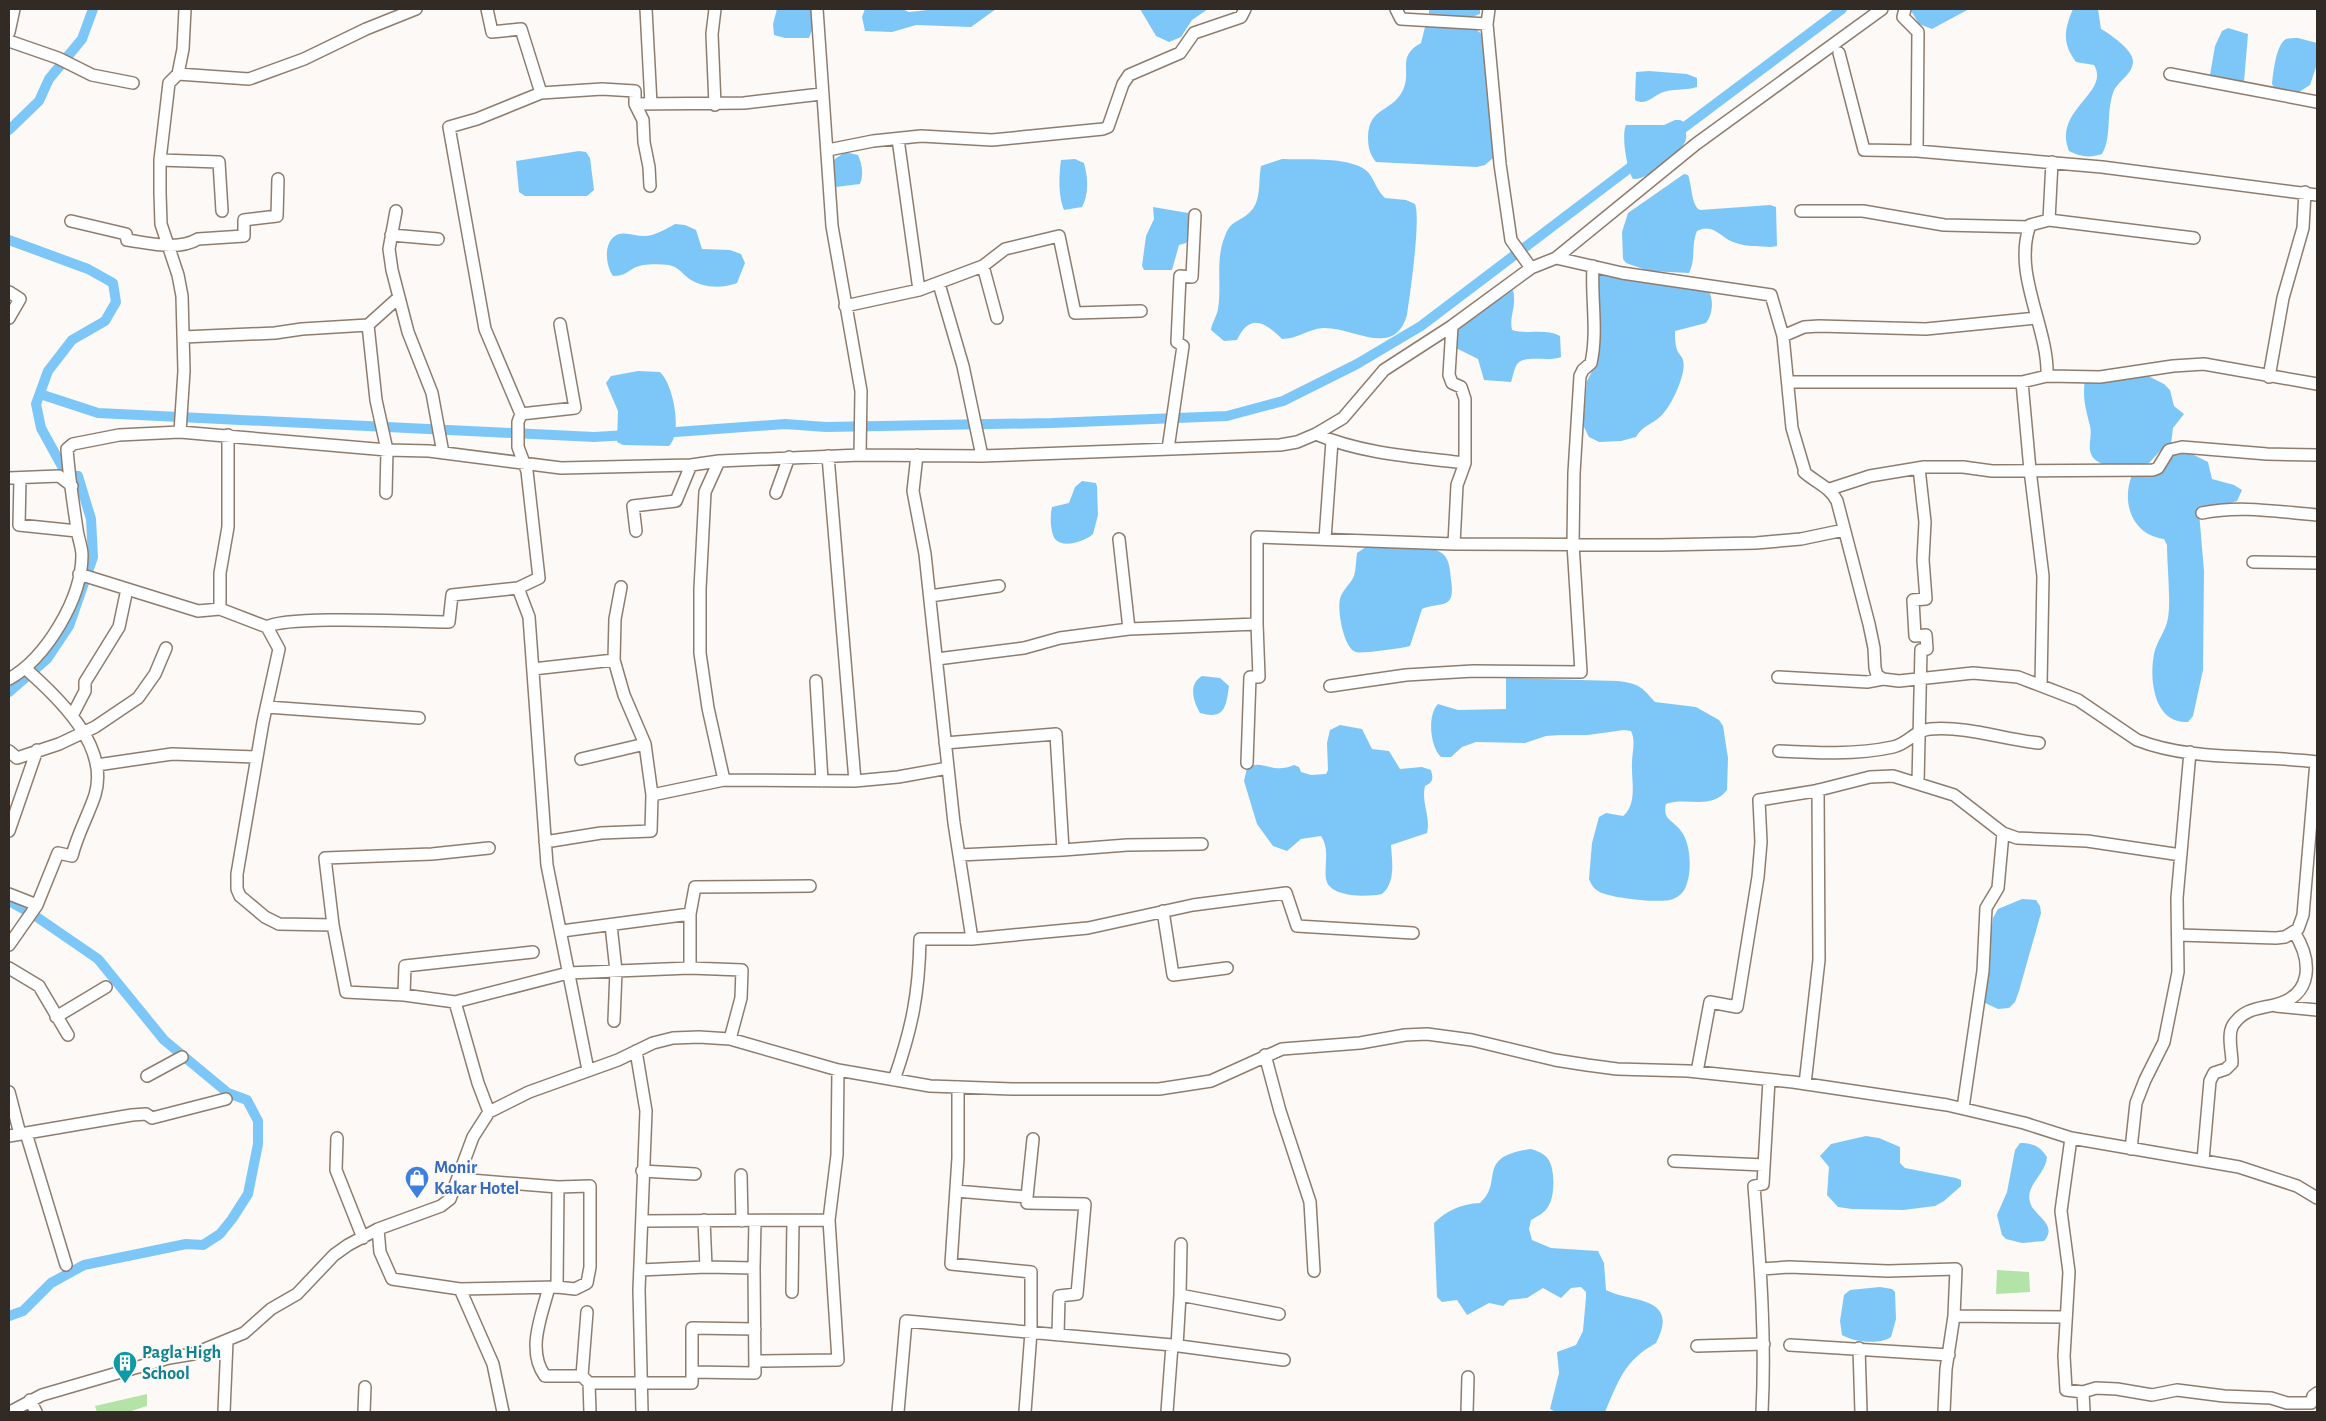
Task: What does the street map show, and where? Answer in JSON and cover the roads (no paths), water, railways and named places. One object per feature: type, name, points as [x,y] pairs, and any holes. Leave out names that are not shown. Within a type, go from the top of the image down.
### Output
[{"type":"street","points":[[9,32],[14,9]]},
{"type":"street","points":[[178,74],[183,49],[185,9]]},
{"type":"street","points":[[180,432],[183,400],[182,296],[178,275],[161,224],[160,160],[167,90],[173,77],[178,74],[249,79],[304,59],[366,29],[416,9]]},
{"type":"street","points":[[487,9],[492,32],[521,29],[541,93]]},
{"type":"street","points":[[646,9],[652,104]]},
{"type":"street","points":[[715,9],[712,34],[715,105]]},
{"type":"street","points":[[817,9],[832,226],[860,391],[860,455]]},
{"type":"street","points":[[828,150],[898,139],[946,136],[992,140],[1103,130],[1108,127],[1122,84],[1129,75],[1174,56],[1184,48],[1194,32],[1241,16],[1245,9]]},
{"type":"street","points":[[1396,9],[1401,19],[1487,24]]},
{"type":"street","points":[[1489,9],[1487,24],[1500,164],[1511,240],[1529,265]]},
{"type":"street","points":[[9,679],[37,658],[53,638],[71,602],[79,574],[82,554],[77,530],[67,449],[73,444],[135,433],[180,432],[386,446],[561,468],[691,465],[719,461],[788,457],[917,455],[1168,444],[1280,445],[1297,442],[1316,434],[1343,418],[1384,370],[1452,326],[1529,265],[1556,258],[1696,144],[1882,9]]},
{"type":"street","points":[[1905,9],[1903,17],[1918,32],[1917,151]]},
{"type":"street","points":[[9,41],[58,58],[92,75],[133,83]]},
{"type":"street","points":[[1839,53],[1864,150],[1917,151],[2052,162],[2317,195]]},
{"type":"street","points":[[2170,74],[2317,102]]},
{"type":"street","points":[[266,627],[272,624],[305,622],[449,622],[452,595],[518,588],[539,578],[527,471],[518,447],[520,418],[504,369],[489,344],[484,329],[449,127],[477,119],[541,93],[602,89],[635,92],[635,104],[643,120],[650,186]]},
{"type":"street","points":[[635,104],[715,105],[822,94]]},
{"type":"street","points":[[898,139],[919,290]]},
{"type":"street","points":[[160,160],[219,162],[222,211]]},
{"type":"street","points":[[2049,220],[2052,162]]},
{"type":"street","points":[[71,222],[126,234],[127,240],[168,246],[193,242],[198,239],[244,236],[244,220],[277,216],[278,179]]},
{"type":"street","points":[[2269,377],[2283,298],[2303,228],[2305,192]]},
{"type":"street","points":[[396,211],[389,249],[398,298],[432,393],[443,453]]},
{"type":"street","points":[[1801,212],[1863,211],[1944,225],[2029,227]]},
{"type":"street","points":[[1168,444],[1183,346],[1177,342],[1180,276],[1192,277],[1195,214]]},
{"type":"street","points":[[2047,376],[2027,259],[2029,227],[2034,222],[2049,220],[2194,238]]},
{"type":"street","points":[[391,235],[438,239]]},
{"type":"street","points":[[845,306],[938,284],[983,266],[1005,249],[1058,236],[1075,313],[1141,310]]},
{"type":"street","points":[[1556,258],[1622,273],[1771,295],[1784,336],[1792,428],[1805,472],[1809,478],[1830,489],[1837,501],[1870,629],[1874,648],[1875,668],[1877,675],[1883,680]]},
{"type":"street","points":[[983,266],[998,318]]},
{"type":"street","points":[[1330,686],[1425,674],[1473,671],[1581,672],[1573,544],[1574,473],[1580,376],[1583,370],[1591,363],[1595,332],[1592,292],[1593,266]]},
{"type":"street","points":[[938,284],[963,366],[981,451]]},
{"type":"street","points":[[9,292],[20,299],[9,318]]},
{"type":"street","points":[[183,337],[275,333],[302,329],[368,325],[398,298]]},
{"type":"street","points":[[1784,336],[1804,327],[1926,329],[2036,318]]},
{"type":"street","points":[[520,418],[575,408],[560,324]]},
{"type":"street","points":[[368,325],[376,400],[379,406],[386,446],[386,493]]},
{"type":"street","points":[[1452,326],[1448,376],[1452,383],[1461,387],[1466,399],[1465,463],[1457,485],[1454,544]]},
{"type":"street","points":[[1788,382],[2022,382],[2047,376],[2100,377],[2173,366],[2204,364],[2317,384]]},
{"type":"street","points":[[2022,382],[2030,470],[2043,576],[2041,685]]},
{"type":"street","points":[[1316,434],[1332,441],[1410,457],[1465,463]]},
{"type":"street","points":[[220,609],[220,573],[228,527],[228,435]]},
{"type":"street","points":[[1325,538],[1332,441]]},
{"type":"street","points":[[1830,489],[1870,476],[1919,468],[1947,466],[1992,471],[2153,470],[2160,465],[2169,450],[2182,447],[2267,454],[2317,455]]},
{"type":"street","points":[[917,455],[912,491],[930,596],[948,768],[972,938]]},
{"type":"street","points":[[828,456],[855,781]]},
{"type":"street","points":[[776,493],[788,457]]},
{"type":"street","points":[[719,461],[705,492],[700,589],[700,653],[706,698],[724,780]]},
{"type":"street","points":[[636,531],[633,506],[676,501],[691,465]]},
{"type":"street","points":[[1918,783],[1922,679],[1921,650],[1927,649],[1926,635],[1915,636],[1913,600],[1926,599],[1923,560],[1925,522],[1919,468]]},
{"type":"street","points":[[72,486],[59,476],[15,478],[18,525],[77,530]]},
{"type":"street","points":[[2202,513],[2216,510],[2243,510],[2317,515]]},
{"type":"street","points":[[1248,763],[1250,677],[1259,677],[1256,537],[1454,544],[1756,543],[1801,539],[1844,530]]},
{"type":"street","points":[[1119,539],[1129,629]]},
{"type":"street","points":[[2253,562],[2317,563]]},
{"type":"street","points":[[79,574],[198,611],[220,609],[266,627],[279,649],[257,757],[237,874],[240,896],[265,917],[279,924],[333,925]]},
{"type":"street","points":[[930,596],[1000,586]]},
{"type":"street","points":[[545,842],[601,834],[651,831],[652,795],[645,744],[624,695],[614,660],[615,619],[620,587]]},
{"type":"street","points":[[518,588],[529,617],[547,865],[562,931],[568,973],[588,1070]]},
{"type":"street","points":[[72,716],[85,691],[86,682],[119,627],[128,589]]},
{"type":"street","points":[[937,659],[1024,648],[1060,638],[1129,629],[1257,624]]},
{"type":"street","points":[[9,751],[17,758],[59,744],[110,718],[144,693],[155,674],[166,648]]},
{"type":"street","points":[[532,669],[614,660]]},
{"type":"street","points":[[9,945],[37,905],[58,853],[72,856],[97,784],[97,765],[84,732],[72,716],[25,668]]},
{"type":"street","points":[[1778,677],[1857,682],[1899,681],[1964,673],[1989,673],[2018,677],[2078,700],[2137,740],[2161,747],[2190,752],[2317,762],[2303,915],[2301,922],[2294,932],[2276,938],[2178,935]]},
{"type":"street","points":[[816,681],[822,781]]},
{"type":"street","points":[[267,707],[419,718]]},
{"type":"street","points":[[1779,751],[1852,752],[1894,747],[1906,743],[1920,731],[1966,729],[2039,743]]},
{"type":"street","points":[[945,743],[1056,734],[1063,850]]},
{"type":"street","points":[[581,760],[645,744]]},
{"type":"street","points":[[9,831],[37,750]]},
{"type":"street","points":[[2131,1149],[2140,1093],[2164,1042],[2178,972],[2176,912],[2190,752]]},
{"type":"street","points":[[97,765],[172,754],[257,757]]},
{"type":"street","points":[[652,795],[724,780],[855,781],[898,777],[948,768]]},
{"type":"street","points":[[1697,1072],[1710,1002],[1737,1008],[1758,877],[1761,842],[1759,800],[1882,776],[1904,778],[1954,795],[2004,833],[2017,838],[2086,841],[2181,855]]},
{"type":"street","points":[[1805,1084],[1819,960],[1818,790]]},
{"type":"street","points":[[1962,1108],[1983,971],[1986,908],[1998,888],[2004,833]]},
{"type":"street","points":[[959,855],[1126,845],[1202,844]]},
{"type":"street","points":[[489,848],[432,854],[325,858],[333,925],[346,992],[404,995],[454,1002],[568,973],[690,968],[742,970],[741,998],[730,1039]]},
{"type":"street","points":[[690,968],[690,914],[695,888],[810,886]]},
{"type":"street","points":[[894,1080],[913,1020],[919,983],[920,939],[972,938],[1088,928],[1163,911],[1286,893],[1297,926],[1413,933]]},
{"type":"street","points":[[9,894],[37,905]]},
{"type":"street","points":[[1163,911],[1173,975],[1227,968]]},
{"type":"street","points":[[562,931],[690,914]]},
{"type":"street","points":[[611,925],[616,971],[614,1020]]},
{"type":"street","points":[[2203,1160],[2210,1081],[2214,1073],[2226,1069],[2232,1063],[2230,1032],[2233,1026],[2248,1011],[2274,1005],[2298,993],[2305,982],[2308,961],[2294,932]]},
{"type":"street","points":[[404,995],[405,966],[534,952]]},
{"type":"street","points":[[9,968],[39,986],[68,1036]]},
{"type":"street","points":[[56,1017],[106,987]]},
{"type":"street","points":[[454,1002],[478,1082],[490,1112]]},
{"type":"street","points":[[2274,1005],[2317,1010]]},
{"type":"street","points":[[10,1412],[30,1400],[159,1361],[193,1354],[244,1333],[271,1309],[297,1294],[334,1255],[378,1229],[441,1206],[450,1199],[473,1137],[490,1112],[529,1092],[636,1052],[653,1043],[673,1038],[730,1039],[838,1070],[930,1086],[1159,1089],[1211,1081],[1265,1055],[1282,1049],[1360,1043],[1405,1035],[1427,1034],[1472,1040],[1587,1066],[1697,1072],[1770,1080],[1962,1108],[2024,1123],[2071,1138],[2240,1167],[2297,1186],[2317,1198]]},
{"type":"street","points":[[636,1052],[646,1111],[642,1171],[640,1270],[642,1412]]},
{"type":"street","points":[[1265,1055],[1280,1111],[1310,1202],[1314,1271]]},
{"type":"street","points":[[147,1076],[182,1057]]},
{"type":"street","points":[[755,1362],[838,1360],[829,1220],[838,1155],[838,1070]]},
{"type":"street","points":[[1762,1412],[1764,1344],[1761,1269],[1754,1186],[1763,1184],[1770,1080]]},
{"type":"street","points":[[958,1087],[956,1191],[951,1264],[1031,1272],[1031,1332],[1025,1412]]},
{"type":"street","points":[[9,1092],[19,1134],[66,1265]]},
{"type":"street","points":[[19,1134],[132,1115],[146,1114],[152,1118],[226,1099]]},
{"type":"street","points":[[337,1138],[336,1170],[363,1238]]},
{"type":"street","points":[[2071,1138],[2062,1206],[2069,1272],[2064,1362],[2066,1390],[2083,1392],[2096,1388],[2118,1389],[2152,1394],[2177,1390],[2224,1396],[2272,1398],[2287,1403],[2302,1404],[2311,1403],[2313,1396],[2317,1393]]},
{"type":"street","points":[[1033,1139],[1027,1203],[1085,1204],[1078,1294],[1059,1296],[1058,1335]]},
{"type":"street","points":[[1674,1161],[1764,1165]]},
{"type":"street","points":[[642,1171],[695,1174]]},
{"type":"street","points":[[741,1175],[742,1221]]},
{"type":"street","points":[[378,1229],[380,1252],[392,1278],[460,1289],[553,1287],[576,1289],[587,1283],[591,1244],[590,1186],[558,1187],[458,1179]]},
{"type":"street","points":[[558,1187],[553,1287],[537,1336],[538,1366],[545,1376],[641,1384],[692,1382],[692,1328],[754,1329]]},
{"type":"street","points":[[956,1191],[1027,1197]]},
{"type":"street","points":[[704,1220],[706,1267]]},
{"type":"street","points":[[642,1221],[829,1220]]},
{"type":"street","points":[[692,1372],[755,1373],[755,1221]]},
{"type":"street","points":[[792,1292],[793,1221]]},
{"type":"street","points":[[1167,1412],[1180,1295],[1181,1244]]},
{"type":"street","points":[[640,1270],[706,1267],[754,1268]]},
{"type":"street","points":[[1761,1269],[1888,1271],[1956,1269],[1954,1316],[1944,1412]]},
{"type":"street","points":[[460,1289],[493,1364],[503,1412]]},
{"type":"street","points":[[1180,1295],[1279,1314]]},
{"type":"street","points":[[587,1312],[586,1380],[590,1412]]},
{"type":"street","points":[[1954,1316],[2066,1317]]},
{"type":"street","points":[[898,1412],[906,1321],[1175,1346],[1284,1360]]},
{"type":"street","points":[[224,1412],[227,1341]]},
{"type":"street","points":[[1697,1346],[1764,1344]]},
{"type":"street","points":[[1790,1345],[1949,1355]]},
{"type":"street","points":[[1859,1348],[1861,1412]]},
{"type":"street","points":[[1467,1412],[1468,1377]]},
{"type":"street","points":[[364,1412],[365,1387]]},
{"type":"street","points":[[2083,1392],[2084,1412]]},
{"type":"street","points":[[30,1400],[36,1412]]},
{"type":"water","points":[[777,9],[812,9],[814,24],[809,38],[785,38],[774,35],[773,24]]},
{"type":"water","points":[[865,9],[902,9],[909,12],[937,9],[996,9],[971,27],[916,25],[892,32],[865,31],[862,17]]},
{"type":"water","points":[[1140,9],[1208,9],[1192,20],[1181,37],[1169,42],[1156,36]]},
{"type":"water","points":[[1429,9],[1480,9],[1480,14],[1469,18],[1433,16],[1429,14]]},
{"type":"water","points":[[1910,9],[1969,9],[1932,29],[1919,24]]},
{"type":"water","points":[[2073,9],[2098,9],[2101,29],[2125,47],[2133,61],[2128,74],[2113,93],[2105,147],[2102,154],[2093,156],[2081,156],[2069,151],[2066,137],[2068,124],[2095,84],[2097,75],[2094,65],[2076,62],[2068,49],[2066,30]]},
{"type":"water","points":[[1445,26],[1475,29],[1486,43],[1493,158],[1485,165],[1477,167],[1376,162],[1371,154],[1368,141],[1369,127],[1372,120],[1393,103],[1403,90],[1409,53],[1421,43],[1425,27]]},
{"type":"water","points":[[2228,28],[2248,34],[2244,82],[2240,84],[2213,78],[2210,75],[2215,46],[2222,31]]},
{"type":"water","points":[[2298,38],[2317,43],[2317,64],[2310,85],[2299,92],[2274,87],[2272,84],[2273,73],[2280,47],[2286,39]]},
{"type":"water","points":[[1649,71],[1687,74],[1697,78],[1697,87],[1665,91],[1648,100],[1639,102],[1635,100],[1636,72]]},
{"type":"water","points":[[1675,120],[1684,122],[1686,137],[1682,147],[1662,166],[1646,176],[1633,179],[1625,152],[1624,136],[1626,125],[1664,125]]},
{"type":"water","points":[[579,151],[586,152],[590,158],[594,190],[587,196],[525,196],[519,192],[516,161]]},
{"type":"water","points":[[845,152],[858,155],[861,162],[862,177],[860,184],[836,187],[833,163],[835,159]]},
{"type":"water","points":[[1075,159],[1084,163],[1087,179],[1086,197],[1082,207],[1064,210],[1059,179],[1061,160]]},
{"type":"water","points":[[1282,159],[1327,160],[1351,163],[1368,172],[1385,198],[1406,200],[1415,204],[1417,212],[1416,240],[1407,315],[1401,328],[1393,335],[1383,338],[1372,338],[1323,328],[1288,339],[1282,339],[1270,328],[1253,323],[1242,331],[1237,340],[1224,341],[1211,330],[1218,309],[1220,254],[1227,231],[1235,222],[1249,213],[1256,203],[1261,166]]},
{"type":"water","points":[[1684,174],[1688,175],[1693,200],[1700,210],[1770,205],[1776,207],[1777,246],[1749,246],[1740,244],[1713,230],[1703,229],[1697,231],[1695,236],[1689,273],[1649,271],[1626,263],[1623,259],[1622,232],[1628,213]]},
{"type":"water","points":[[1153,207],[1188,213],[1190,224],[1189,236],[1186,243],[1179,245],[1172,270],[1144,270],[1142,266],[1146,236],[1154,219]]},
{"type":"water","points":[[675,224],[685,225],[696,230],[702,249],[730,250],[741,254],[745,263],[737,283],[718,287],[705,286],[688,278],[675,267],[661,264],[642,265],[622,275],[613,276],[607,261],[607,250],[615,236],[618,234],[650,235],[661,232]]},
{"type":"water","points":[[1598,272],[1708,290],[1712,302],[1710,316],[1706,323],[1675,331],[1676,348],[1684,366],[1670,405],[1662,415],[1642,429],[1636,437],[1621,441],[1599,442],[1589,437],[1583,425],[1587,381],[1598,359]]},
{"type":"water","points":[[1513,290],[1512,330],[1549,332],[1560,336],[1561,357],[1521,361],[1516,367],[1511,382],[1484,380],[1478,359],[1456,348],[1454,335],[1459,326]]},
{"type":"water","points":[[638,371],[660,372],[669,387],[675,408],[676,420],[673,439],[669,446],[623,445],[617,442],[618,411],[606,383],[611,376]]},
{"type":"water","points":[[2148,376],[2164,384],[2170,390],[2174,406],[2184,414],[2173,428],[2171,444],[2161,450],[2149,463],[2142,465],[2115,467],[2098,462],[2090,450],[2091,429],[2084,398],[2085,380]]},
{"type":"water","points":[[2188,452],[2208,462],[2212,479],[2234,485],[2242,490],[2237,501],[2199,512],[2204,571],[2203,670],[2193,716],[2188,722],[2177,721],[2168,716],[2161,708],[2156,699],[2152,676],[2154,654],[2167,623],[2169,611],[2167,545],[2164,539],[2144,531],[2137,524],[2132,516],[2128,496],[2132,475],[2158,474],[2170,455]]},
{"type":"water","points":[[1082,481],[1096,483],[1097,487],[1098,515],[1093,534],[1074,543],[1059,542],[1053,536],[1051,528],[1052,507],[1069,503],[1075,487]]},
{"type":"water","points":[[1406,546],[1428,548],[1437,550],[1447,559],[1452,590],[1449,601],[1422,609],[1410,646],[1374,652],[1356,652],[1348,644],[1342,629],[1340,599],[1354,576],[1357,553],[1366,547]]},
{"type":"water","points":[[1202,676],[1220,678],[1229,686],[1225,706],[1223,710],[1215,715],[1200,713],[1194,698],[1193,688]]},
{"type":"water","points":[[1506,678],[1625,682],[1639,687],[1655,702],[1696,707],[1719,720],[1723,726],[1728,758],[1727,790],[1713,800],[1706,802],[1682,801],[1666,804],[1667,817],[1681,831],[1689,850],[1690,866],[1688,880],[1679,896],[1667,900],[1647,901],[1612,896],[1595,889],[1589,879],[1592,843],[1599,817],[1606,813],[1623,816],[1631,805],[1634,743],[1631,731],[1546,736],[1525,743],[1476,742],[1462,747],[1451,757],[1441,757],[1437,752],[1432,739],[1431,723],[1438,704],[1458,710],[1506,709]]},
{"type":"water","points":[[1340,725],[1362,729],[1372,749],[1389,751],[1400,769],[1422,767],[1431,770],[1432,780],[1425,786],[1424,792],[1428,821],[1427,833],[1391,845],[1391,877],[1389,884],[1382,894],[1359,896],[1334,890],[1326,879],[1326,852],[1321,836],[1301,839],[1287,851],[1273,846],[1257,824],[1244,781],[1247,768],[1252,765],[1286,768],[1294,765],[1299,767],[1301,772],[1311,775],[1326,774],[1328,770],[1327,743],[1330,730]]},
{"type":"water","points":[[2022,899],[2036,900],[2040,906],[2041,913],[2015,1002],[2009,1008],[1998,1009],[1985,1003],[1983,994],[1993,918],[1998,909]]},
{"type":"water","points":[[1866,1136],[1879,1138],[1900,1147],[1900,1163],[1905,1168],[1956,1178],[1961,1180],[1961,1186],[1944,1201],[1935,1206],[1903,1210],[1838,1207],[1827,1195],[1829,1167],[1820,1156],[1831,1144]]},
{"type":"water","points":[[2020,1143],[2035,1146],[2042,1150],[2047,1157],[2043,1169],[2030,1190],[2029,1196],[2032,1207],[2044,1220],[2049,1230],[2044,1241],[2022,1243],[2006,1239],[2002,1235],[1997,1215],[2007,1192],[2015,1150]]},
{"type":"water","points":[[1531,1149],[1538,1151],[1548,1159],[1552,1169],[1553,1182],[1549,1205],[1539,1216],[1531,1220],[1529,1229],[1532,1240],[1551,1248],[1598,1251],[1604,1263],[1606,1290],[1649,1303],[1662,1316],[1662,1327],[1656,1343],[1629,1364],[1605,1412],[1556,1412],[1550,1409],[1559,1373],[1557,1352],[1576,1345],[1583,1331],[1586,1292],[1581,1287],[1571,1288],[1561,1298],[1543,1288],[1527,1298],[1509,1300],[1503,1306],[1489,1303],[1467,1315],[1457,1300],[1442,1302],[1437,1297],[1434,1223],[1455,1208],[1480,1203],[1487,1195],[1496,1164],[1502,1158],[1513,1153]]},
{"type":"water","points":[[1880,1287],[1892,1289],[1895,1292],[1896,1319],[1891,1337],[1880,1341],[1866,1342],[1842,1335],[1840,1321],[1844,1295],[1850,1290]]},
{"type":"waterway","points":[[9,130],[39,101],[49,79],[82,39],[93,9]]},
{"type":"waterway","points":[[1674,135],[1842,9]]},
{"type":"waterway","points":[[662,433],[785,424],[826,427],[1052,423],[1227,416],[1283,401],[1357,364],[1421,326],[1640,160]]},
{"type":"waterway","points":[[9,240],[88,269],[113,283],[116,302],[105,321],[72,340],[48,371],[36,404],[41,428],[63,468],[70,475],[78,476],[91,519],[93,557],[69,626],[47,659],[9,692]]},
{"type":"waterway","points":[[40,394],[98,413],[594,437],[628,435]]},
{"type":"waterway","points":[[9,901],[31,913],[98,959],[164,1040],[228,1093],[247,1100],[258,1121],[258,1144],[248,1194],[220,1234],[203,1245],[186,1244],[84,1265],[51,1283],[23,1311],[9,1316]]},
{"type":"place","name":"Monir Kakar Hotel","points":[[417,1199]]},
{"type":"place","name":"Pagla High School","points":[[125,1384]]}]
